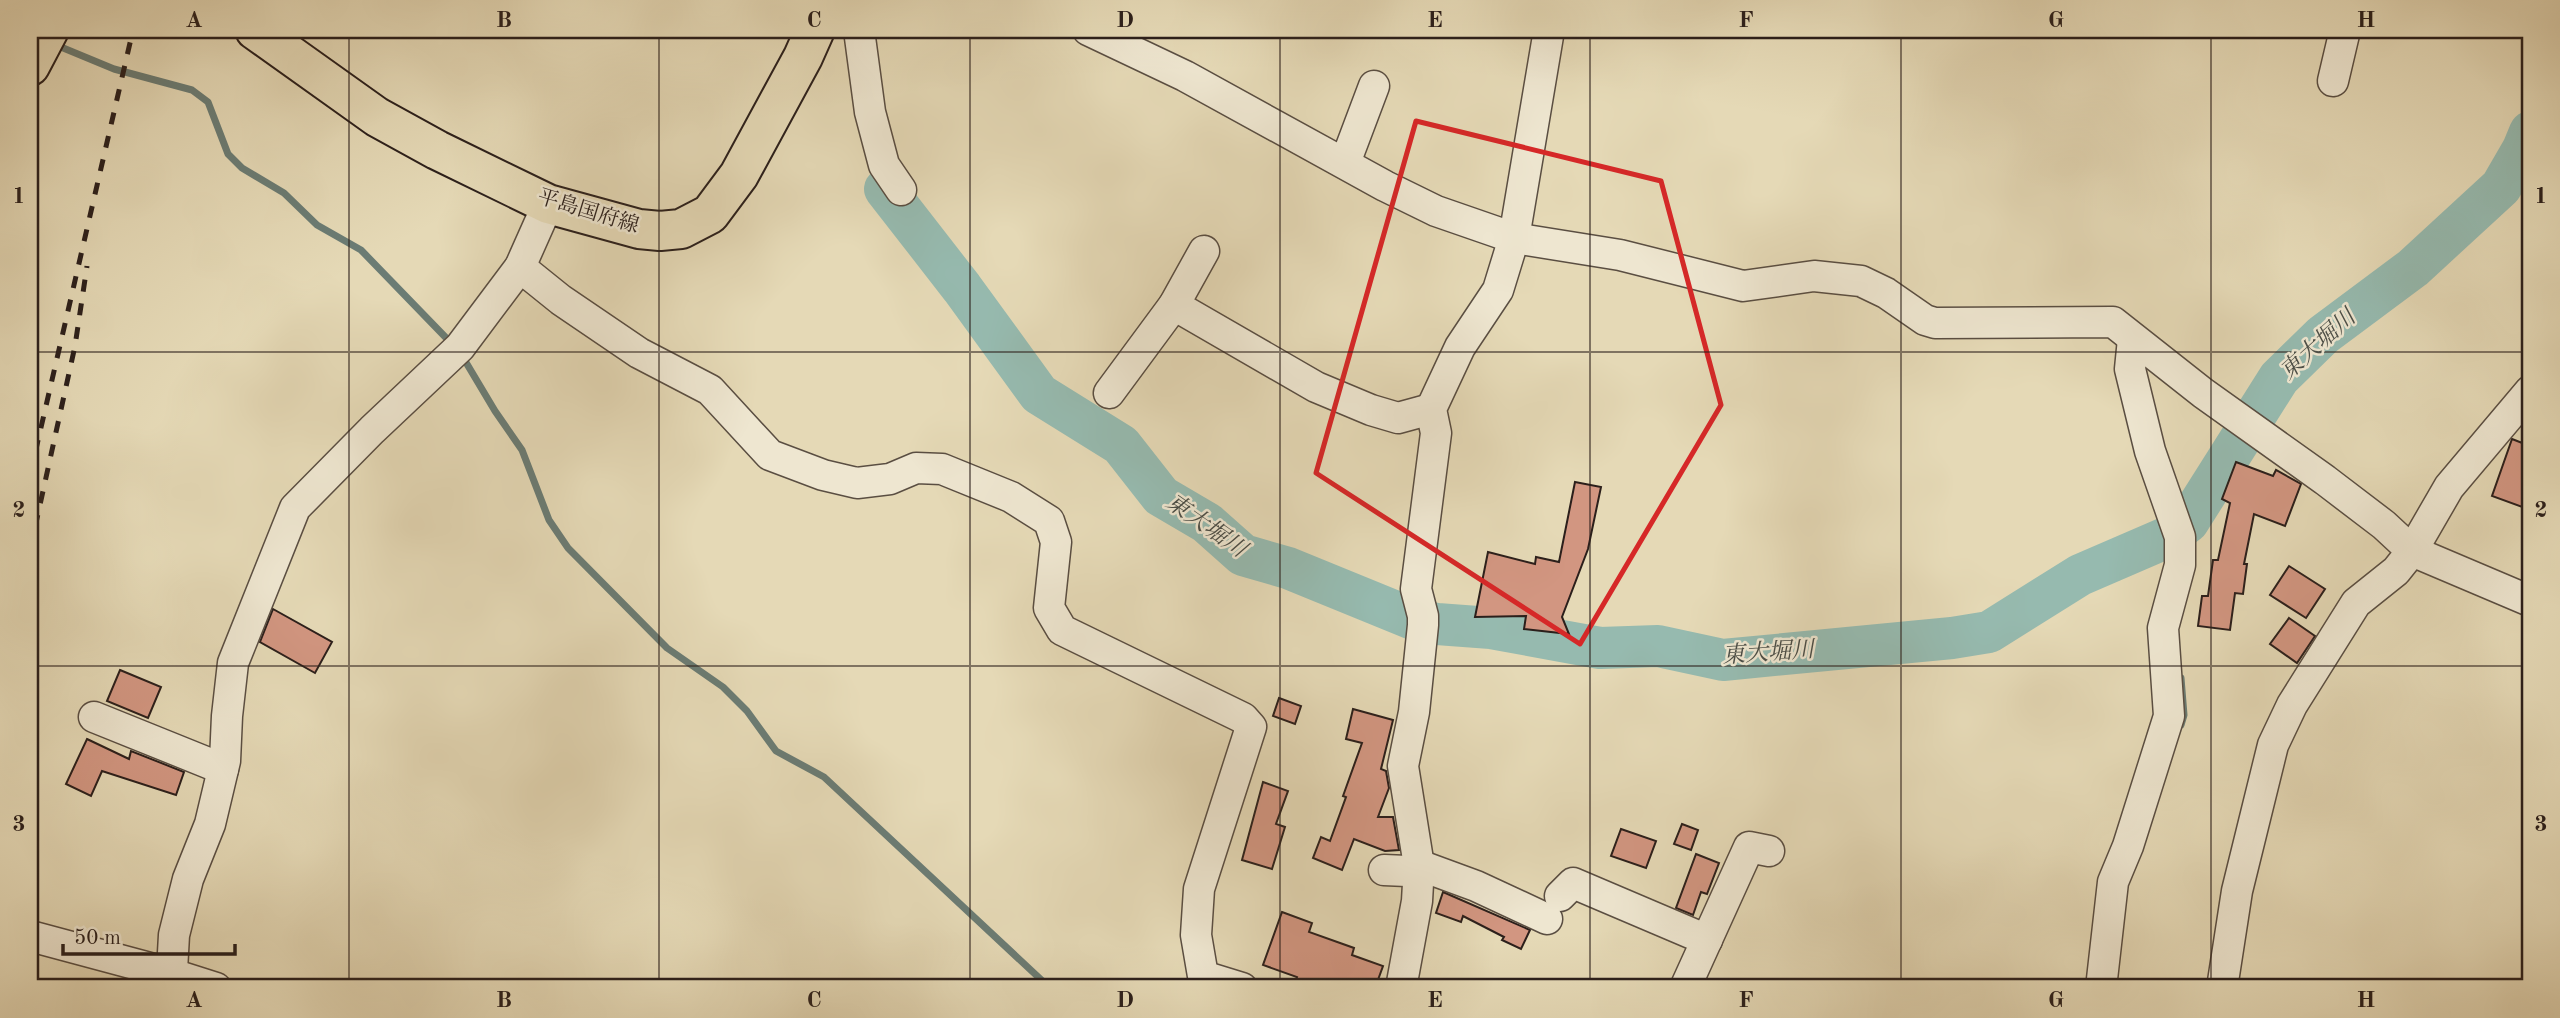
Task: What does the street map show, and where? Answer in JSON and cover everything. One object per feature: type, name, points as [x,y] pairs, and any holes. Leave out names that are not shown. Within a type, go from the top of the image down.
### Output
[{"type":"main road","name":"平島国府線","points":[[255,30],[377,117],[437,150],[548,204],[639,229],[660,231],[681,229],[710,214],[739,175],[815,30]]},
{"type":"street","points":[[859,30],[873,125],[884,165],[901,190]]},
{"type":"street","points":[[1088,30],[1185,76],[1436,211],[1514,238],[1620,256],[1743,286],[1814,276],[1861,282],[1885,293],[1924,320],[1935,323],[2113,322],[2384,525],[2412,551],[2530,601]]},
{"type":"street","points":[[1400,975],[1416,935],[1423,867],[1403,766],[1414,712],[1423,621],[1416,589],[1436,433],[1431,409],[1460,347],[1498,290],[1514,238],[1549,30]]},
{"type":"street","points":[[2333,80],[2345,30]]},
{"type":"street","points":[[1345,163],[1374,86]]},
{"type":"street","points":[[172,981],[174,934],[188,879],[210,824],[223,769],[233,663],[295,508],[457,350],[520,267],[548,204]]},
{"type":"street","points":[[1109,393],[1174,304],[1203,251]]},
{"type":"street","points":[[520,267],[561,300],[639,353],[710,390],[770,455],[823,475],[857,483],[890,479],[916,468],[942,469],[1011,497],[1049,521],[1056,542],[1049,608],[1062,630],[1244,718],[1251,727],[1199,889],[1196,935],[1198,982],[1242,988]]},
{"type":"street","points":[[1174,304],[1316,387],[1371,410],[1398,418],[1431,409]]},
{"type":"street","points":[[2101,988],[2113,882],[2128,846],[2169,716],[2163,628],[2180,565],[2179,532],[2150,451],[2130,369],[2133,339]]},
{"type":"street","points":[[2222,988],[2237,891],[2273,745],[2292,705],[2356,603],[2396,571],[2412,551],[2449,487],[2530,391]]},
{"type":"street","points":[[94,717],[223,769]]},
{"type":"street","points":[[1685,988],[1749,847],[1769,850]]},
{"type":"street","points":[[1384,870],[1407,871],[1423,867],[1476,886],[1554,908],[1573,883],[1707,940]]},
{"type":"street","points":[[34,937],[172,981],[216,988]]},
{"type":"highlighted area","points":[[1416,121],[1661,181],[1721,405],[1580,644],[1316,473]]},
{"type":"building","points":[[2512,439],[2530,446],[2530,492],[2525,508],[2492,496]]},
{"type":"building","points":[[2236,462],[2273,476],[2276,470],[2301,484],[2285,526],[2254,514],[2244,564],[2247,564],[2243,594],[2235,593],[2230,630],[2198,626],[2202,596],[2208,596],[2213,560],[2218,560],[2230,503],[2222,499]]},
{"type":"building","points":[[1575,482],[1601,487],[1588,549],[1562,617],[1569,634],[1524,629],[1526,616],[1475,617],[1488,552],[1535,564],[1536,557],[1559,562]]},
{"type":"building","points":[[2289,566],[2325,589],[2306,618],[2270,595]]},
{"type":"building","points":[[273,609],[332,642],[315,673],[260,642]]},
{"type":"building","points":[[2289,618],[2315,636],[2297,663],[2270,644]]},
{"type":"building","points":[[120,670],[161,687],[148,718],[107,701]]},
{"type":"building","points":[[1279,698],[1301,706],[1295,724],[1273,716]]},
{"type":"building","points":[[1353,709],[1393,720],[1381,769],[1386,771],[1389,788],[1378,817],[1393,817],[1399,850],[1385,851],[1354,839],[1342,870],[1313,858],[1321,837],[1330,841],[1362,743],[1346,739]]},
{"type":"building","points":[[87,739],[129,759],[131,751],[184,772],[176,795],[102,771],[91,796],[66,784]]},
{"type":"building","points":[[1263,782],[1288,791],[1276,824],[1285,827],[1272,869],[1242,860]]},
{"type":"building","points":[[1682,824],[1698,830],[1691,850],[1674,844]]},
{"type":"building","points":[[1621,829],[1656,841],[1646,868],[1611,856]]},
{"type":"building","points":[[1696,854],[1719,863],[1707,894],[1701,892],[1693,915],[1676,908]]},
{"type":"building","points":[[1443,892],[1530,930],[1521,949],[1463,916],[1461,922],[1436,913]]},
{"type":"building","points":[[1282,912],[1312,923],[1309,932],[1354,948],[1352,955],[1383,966],[1375,988],[1293,988],[1297,977],[1263,965]]},
{"type":"waterway","points":[[56,45],[114,69],[192,90],[208,102],[228,154],[242,168],[284,193],[317,225],[361,250],[453,345]]},
{"type":"waterway","name":"東大堀川","points":[[885,189],[962,288],[1039,394],[1121,445],[1161,496],[1207,523],[1243,555],[1288,568],[1413,619],[1437,624],[1491,628],[1600,648],[1658,646],[1723,660],[1989,632],[2080,575],[2168,537],[2188,522],[2279,378],[2323,335],[2413,268],[2501,187],[2530,132]]},
{"type":"waterway","points":[[461,354],[522,450],[549,520],[568,548],[667,648],[723,687],[747,711],[776,751],[824,777],[1050,988]]},
{"type":"waterway","points":[[2181,678],[2184,715],[2181,725]]},
{"type":"railway","points":[[30,475],[133,30]]},
{"type":"railway","points":[[30,550],[75,346],[87,266]]}]
